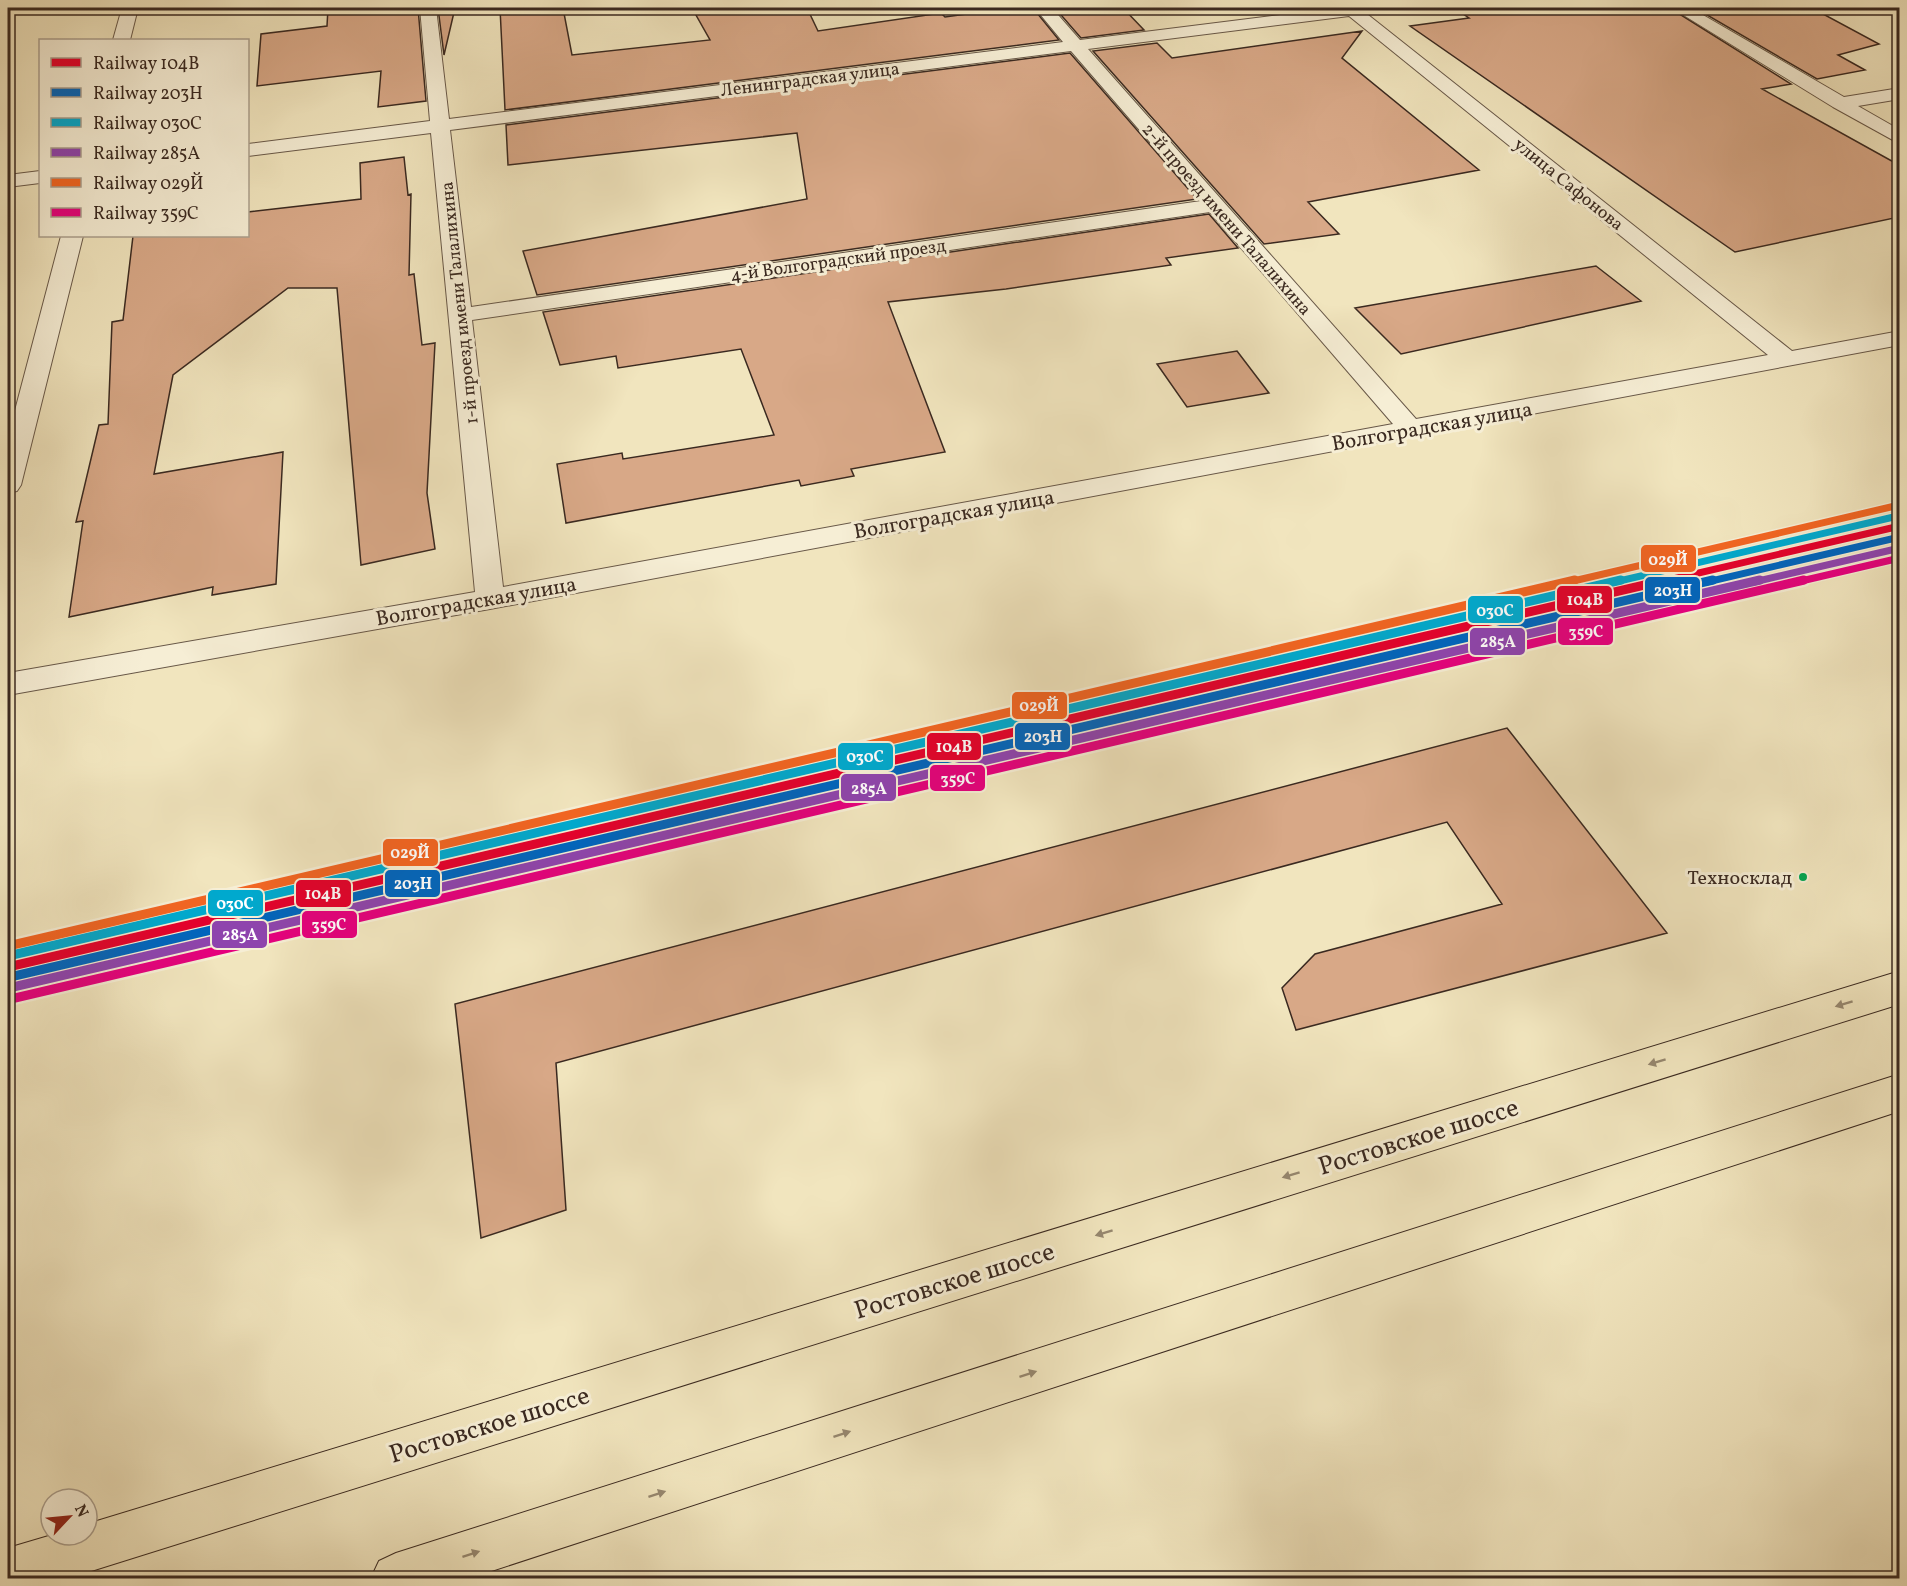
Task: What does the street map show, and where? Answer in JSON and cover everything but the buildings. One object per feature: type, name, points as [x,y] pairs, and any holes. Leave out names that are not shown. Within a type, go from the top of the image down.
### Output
[{"type":"main road","name":"Ростовское шоссе","points":[[8,1573],[1899,987]]},
{"type":"main road","points":[[396,1578],[1899,1092]]},
{"type":"street","points":[[122,39],[130,8]]},
{"type":"street","name":"1-й проезд имени Талалихина","points":[[428,8],[490,599]]},
{"type":"street","name":"2-й проезд имени Талалихина","points":[[1043,8],[1412,430]]},
{"type":"street","name":"Ленинградская улица","points":[[249,150],[1350,9],[1373,8]]},
{"type":"street","points":[[1680,8],[1899,138]]},
{"type":"street","name":"улица Сафонова","points":[[1350,9],[1789,360]]},
{"type":"street","points":[[1840,103],[1899,93]]},
{"type":"street","points":[[8,181],[39,177]]},
{"type":"street","name":"4-й Волгоградский проезд","points":[[460,315],[1216,205]]},
{"type":"street","points":[[8,484],[72,237]]},
{"type":"street","name":"Волгоградская улица","points":[[8,684],[490,599],[1899,338]]},
{"type":"rail line","name":"029Й","points":[[8,946],[1895,506]]},
{"type":"rail line","name":"030C","points":[[8,956],[1898,516]]},
{"type":"rail line","name":"104В","points":[[8,967],[1900,526]]},
{"type":"rail line","name":"203Н","points":[[10,977],[1900,537]]},
{"type":"rail line","name":"285А","points":[[13,987],[1900,548]]},
{"type":"rail line","name":"359С","points":[[15,998],[1900,558]]},
{"type":"place","name":"Техносклад","points":[[1803,877]]}]
